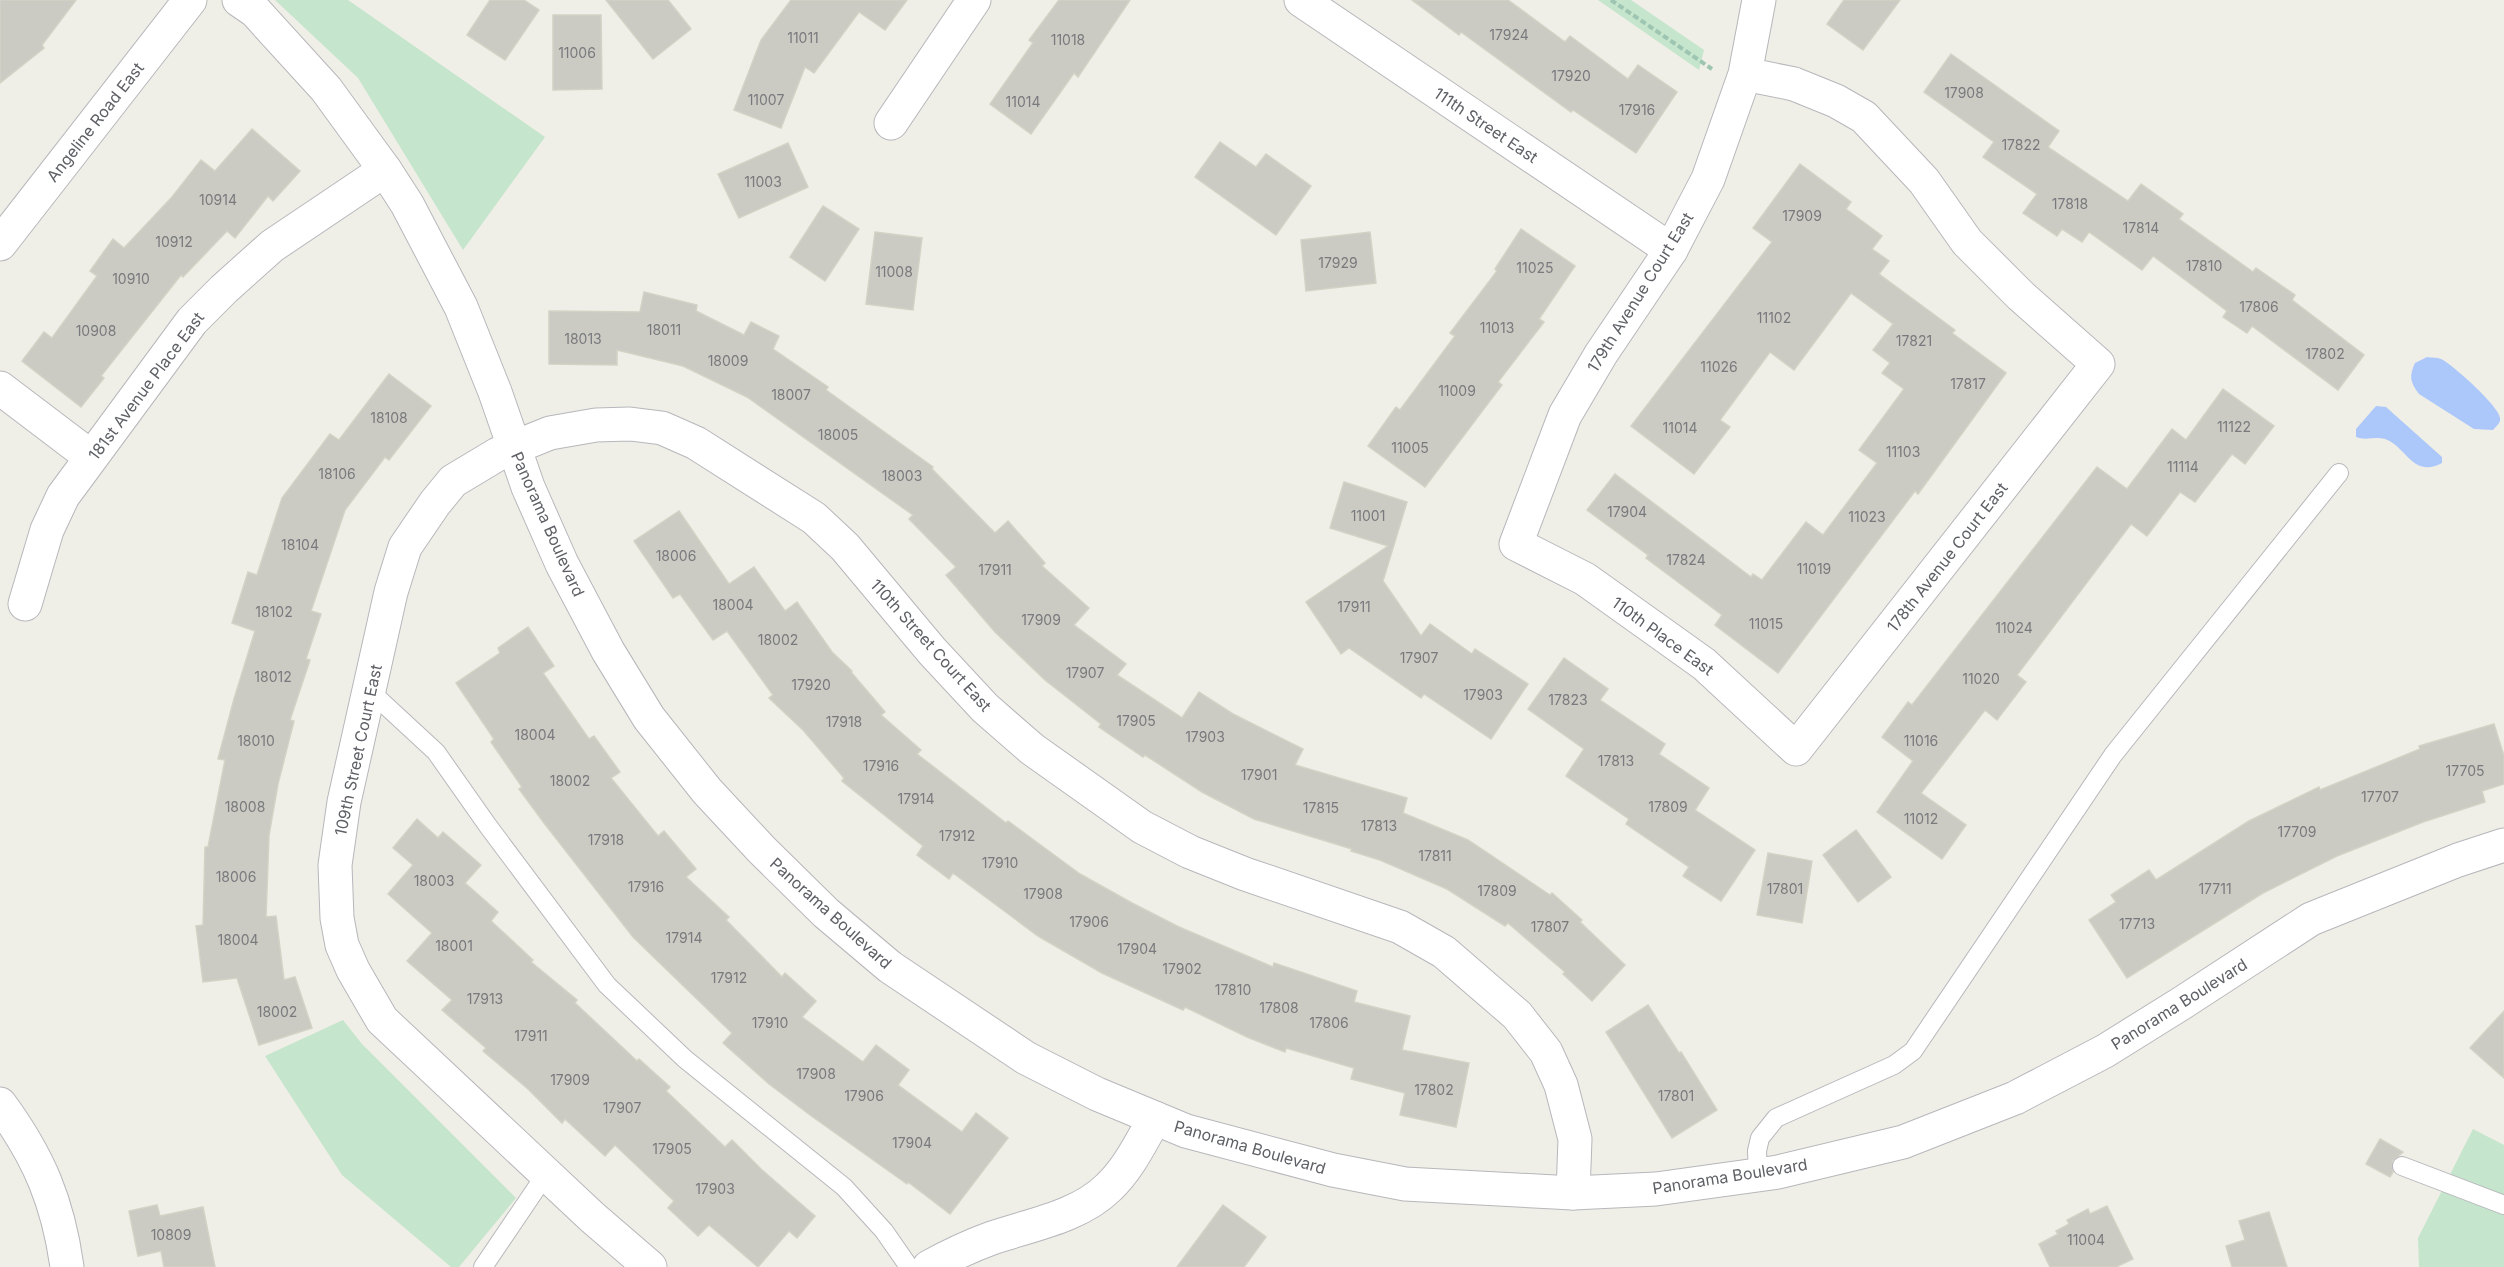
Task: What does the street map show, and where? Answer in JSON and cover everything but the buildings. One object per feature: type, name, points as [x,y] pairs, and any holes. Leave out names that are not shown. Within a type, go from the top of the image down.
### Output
[{"type":"street","name":"Angeline Road East","points":[[0,244],[190,0]]},
{"type":"street","name":"Panorama Boulevard","points":[[239,0],[255,11],[326,89],[385,170],[406,204],[461,307],[528,487],[562,564],[608,651],[649,718],[707,791],[762,850],[826,913],[890,967],[1026,1058],[1097,1094],[1186,1131],[1310,1164],[1405,1184],[1573,1192],[1656,1189],[1758,1174],[1903,1142],[2015,1098],[2105,1051],[2311,919],[2458,860],[2504,845]]},
{"type":"street","points":[[891,123],[974,0]]},
{"type":"street","name":"111th Street East","points":[[1301,0],[1671,250]]},
{"type":"street","name":"179th Avenue Court East","points":[[1516,544],[1565,415],[1601,354],[1671,250],[1708,179],[1742,81],[1759,0]]},
{"type":"street","name":"178th Avenue Court East","points":[[1742,81],[1794,84],[1836,101],[1864,117],[1924,182],[1967,242],[2021,296],[2098,364],[1796,749]]},
{"type":"street","name":"181st Avenue Place East","points":[[26,604],[51,522],[63,496],[192,321],[272,246],[385,170]]},
{"type":"street","points":[[0,388],[92,457]]},
{"type":"street","name":"110th Street Court East","points":[[514,449],[550,434],[607,425],[630,424],[662,429],[696,443],[814,518],[845,547],[932,651],[985,708],[1032,749],[1142,827],[1190,852],[1245,874],[1400,927],[1444,952],[1517,1015],[1546,1052],[1561,1085],[1575,1139],[1573,1192]]},
{"type":"street","name":"109th Street Court East","points":[[514,449],[498,454],[453,481],[435,503],[405,548],[391,592],[344,802],[335,865],[337,918],[342,945],[353,970],[382,1020],[546,1174],[650,1267]]},
{"type":"street","name":"110th Place East","points":[[1516,544],[1585,579],[1704,664],[1796,749]]},
{"type":"street","points":[[0,1104],[34,1156],[52,1197],[62,1232],[67,1267]]},
{"type":"street","points":[[929,1267],[990,1239],[1047,1221],[1085,1204],[1108,1188],[1128,1166],[1155,1118]]},
{"type":"lane","points":[[1758,1174],[1757,1151],[1760,1138],[1764,1130],[1776,1119],[1894,1065],[1913,1052],[2113,755],[2339,473]]},
{"type":"lane","points":[[370,691],[436,752],[488,826],[607,985],[685,1059],[844,1187],[884,1231],[909,1267]]},
{"type":"lane","points":[[2402,1166],[2504,1205]]},
{"type":"lane","points":[[483,1267],[546,1174]]},
{"type":"path","points":[[1611,0],[1742,81]]},
{"type":"green space","points":[[275,0],[348,0],[545,137],[463,250],[358,78]]},
{"type":"green space","points":[[1598,0],[1631,0],[1704,50],[1699,70]]},
{"type":"green space","points":[[343,1020],[362,1044],[516,1198],[459,1267],[451,1267],[342,1175],[265,1056]]},
{"type":"green space","points":[[2473,1129],[2504,1145],[2504,1267],[2419,1267],[2418,1238]]},
{"type":"water","points":[[2427,357],[2439,358],[2447,363],[2484,396],[2500,418],[2493,430],[2474,429],[2419,394],[2411,379],[2412,372],[2415,363]]},
{"type":"water","points":[[2376,406],[2386,407],[2442,457],[2442,463],[2424,467],[2410,460],[2399,448],[2385,439],[2356,437],[2356,429]]}]
